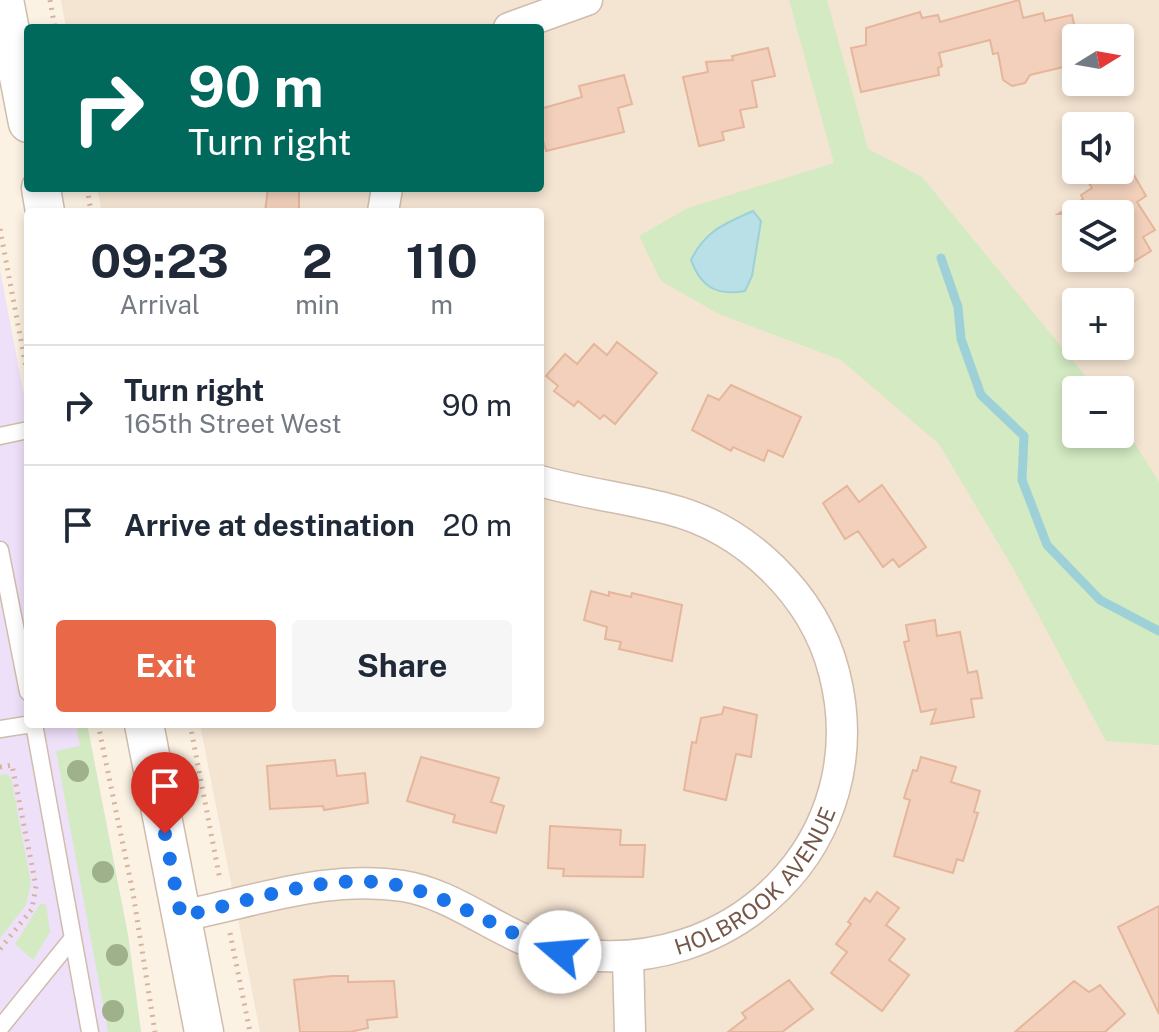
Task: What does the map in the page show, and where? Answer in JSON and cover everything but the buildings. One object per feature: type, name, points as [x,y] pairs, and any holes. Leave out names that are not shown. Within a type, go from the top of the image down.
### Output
[{"type":"street","points":[[520,24],[587,0]]},
{"type":"street","points":[[3,7],[24,104]]},
{"type":"street","name":"HOLBROOK AVENUE","points":[[181,916],[310,887],[357,883],[405,886],[452,904],[526,941],[560,952],[628,958],[667,952],[722,931],[747,916],[776,891],[805,857],[823,822],[835,784],[842,741],[841,697],[831,659],[815,623],[771,568],[727,533],[668,509],[544,482]]},
{"type":"street","points":[[145,728],[204,1032]]},
{"type":"street","points":[[628,958],[630,1032]]},
{"type":"lane","points":[[0,436],[24,431]]},
{"type":"lane","points":[[0,550],[24,672]]},
{"type":"lane","points":[[0,729],[24,725]]},
{"type":"lane","points":[[34,728],[90,1032]]},
{"type":"lane","points":[[0,1028],[72,939]]},
{"type":"path","points":[[50,0],[54,24]]},
{"type":"path","points":[[0,229],[24,357]]},
{"type":"path","points":[[99,728],[133,893],[155,1032]]},
{"type":"path","points":[[0,767],[12,765],[36,886],[32,909],[0,949]]},
{"type":"shaded area","points":[[61,0],[1159,0],[1159,1032],[260,1032],[201,728],[544,728],[544,208],[101,208],[98,192],[544,192],[544,24],[65,24]]},
{"type":"shaded area","points":[[0,270],[24,395],[24,728],[88,728],[128,935],[141,1032],[0,1032]]},
{"type":"green space","points":[[789,0],[827,0],[868,149],[922,177],[1062,347],[1062,360],[1072,360],[1085,376],[1062,376],[1062,448],[1134,448],[1134,442],[1159,482],[1159,745],[1106,741],[1013,568],[939,444],[841,360],[719,314],[661,281],[639,236],[688,208],[834,163]]},
{"type":"green space","points":[[77,728],[88,728],[128,935],[141,1032],[108,1032],[56,751],[80,746]]},
{"type":"green space","points":[[7,774],[11,778],[31,883],[26,905],[0,938],[0,775]]},
{"type":"green space","points":[[40,904],[46,904],[50,932],[33,960],[15,944]]},
{"type":"water","points":[[753,211],[761,221],[752,276],[745,291],[726,292],[711,288],[700,277],[691,260],[696,250],[709,235]]},
{"type":"waterway","points":[[941,258],[958,307],[961,339],[981,395],[1024,436],[1022,480],[1047,545],[1100,600],[1159,631]]},
{"type":"route","points":[[165,834],[181,916],[310,887],[357,883],[405,886],[452,904],[526,941],[560,952]]}]
